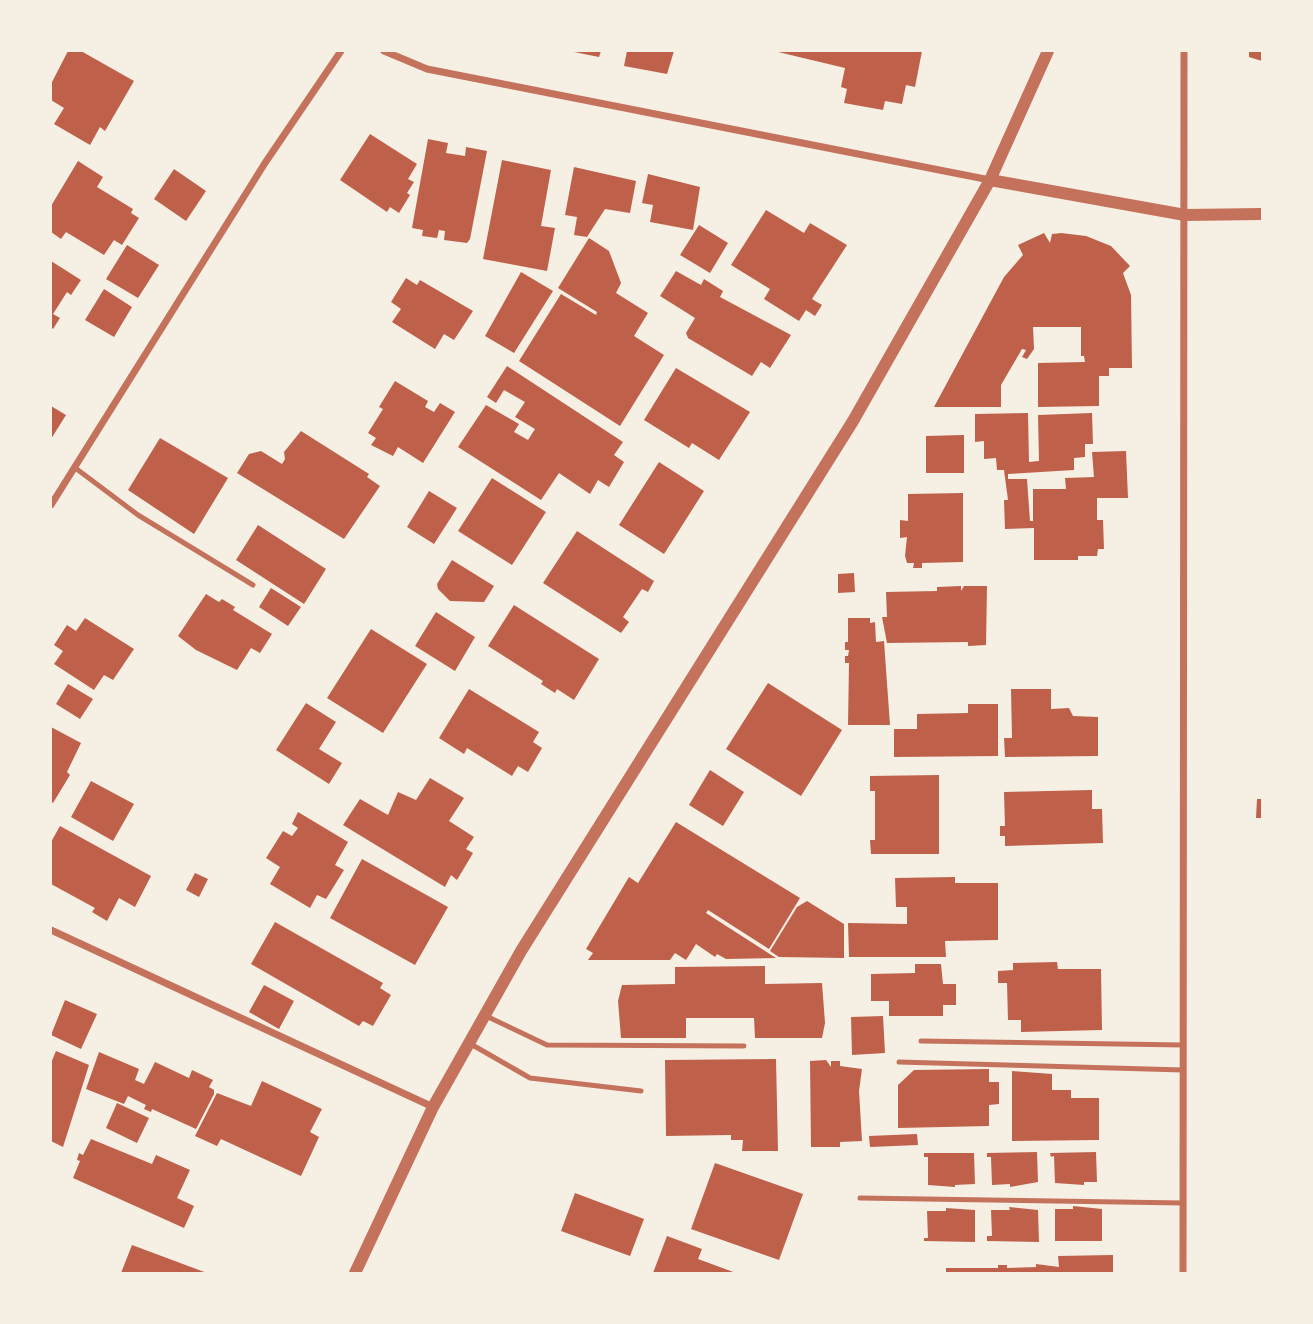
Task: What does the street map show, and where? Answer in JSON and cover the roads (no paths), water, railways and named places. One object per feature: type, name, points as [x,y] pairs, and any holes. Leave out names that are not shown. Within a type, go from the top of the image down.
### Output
[{"type":"street","points":[[51,505],[265,163],[341,51]]},
{"type":"street","points":[[384,51],[427,69],[990,180],[1185,215],[1262,214]]},
{"type":"street","points":[[355,1273],[433,1107],[520,951],[847,432],[990,180],[1048,51]]},
{"type":"street","points":[[1183,1273],[1185,51]]},
{"type":"street","points":[[51,930],[433,1107]]},
{"type":"lane","points":[[74,467],[138,515],[253,585]]},
{"type":"lane","points":[[484,1015],[547,1045],[744,1046]]},
{"type":"lane","points":[[922,1041],[1184,1045]]},
{"type":"lane","points":[[469,1043],[530,1078],[641,1091]]},
{"type":"lane","points":[[900,1062],[1183,1070]]},
{"type":"lane","points":[[860,1198],[1183,1203]]}]
